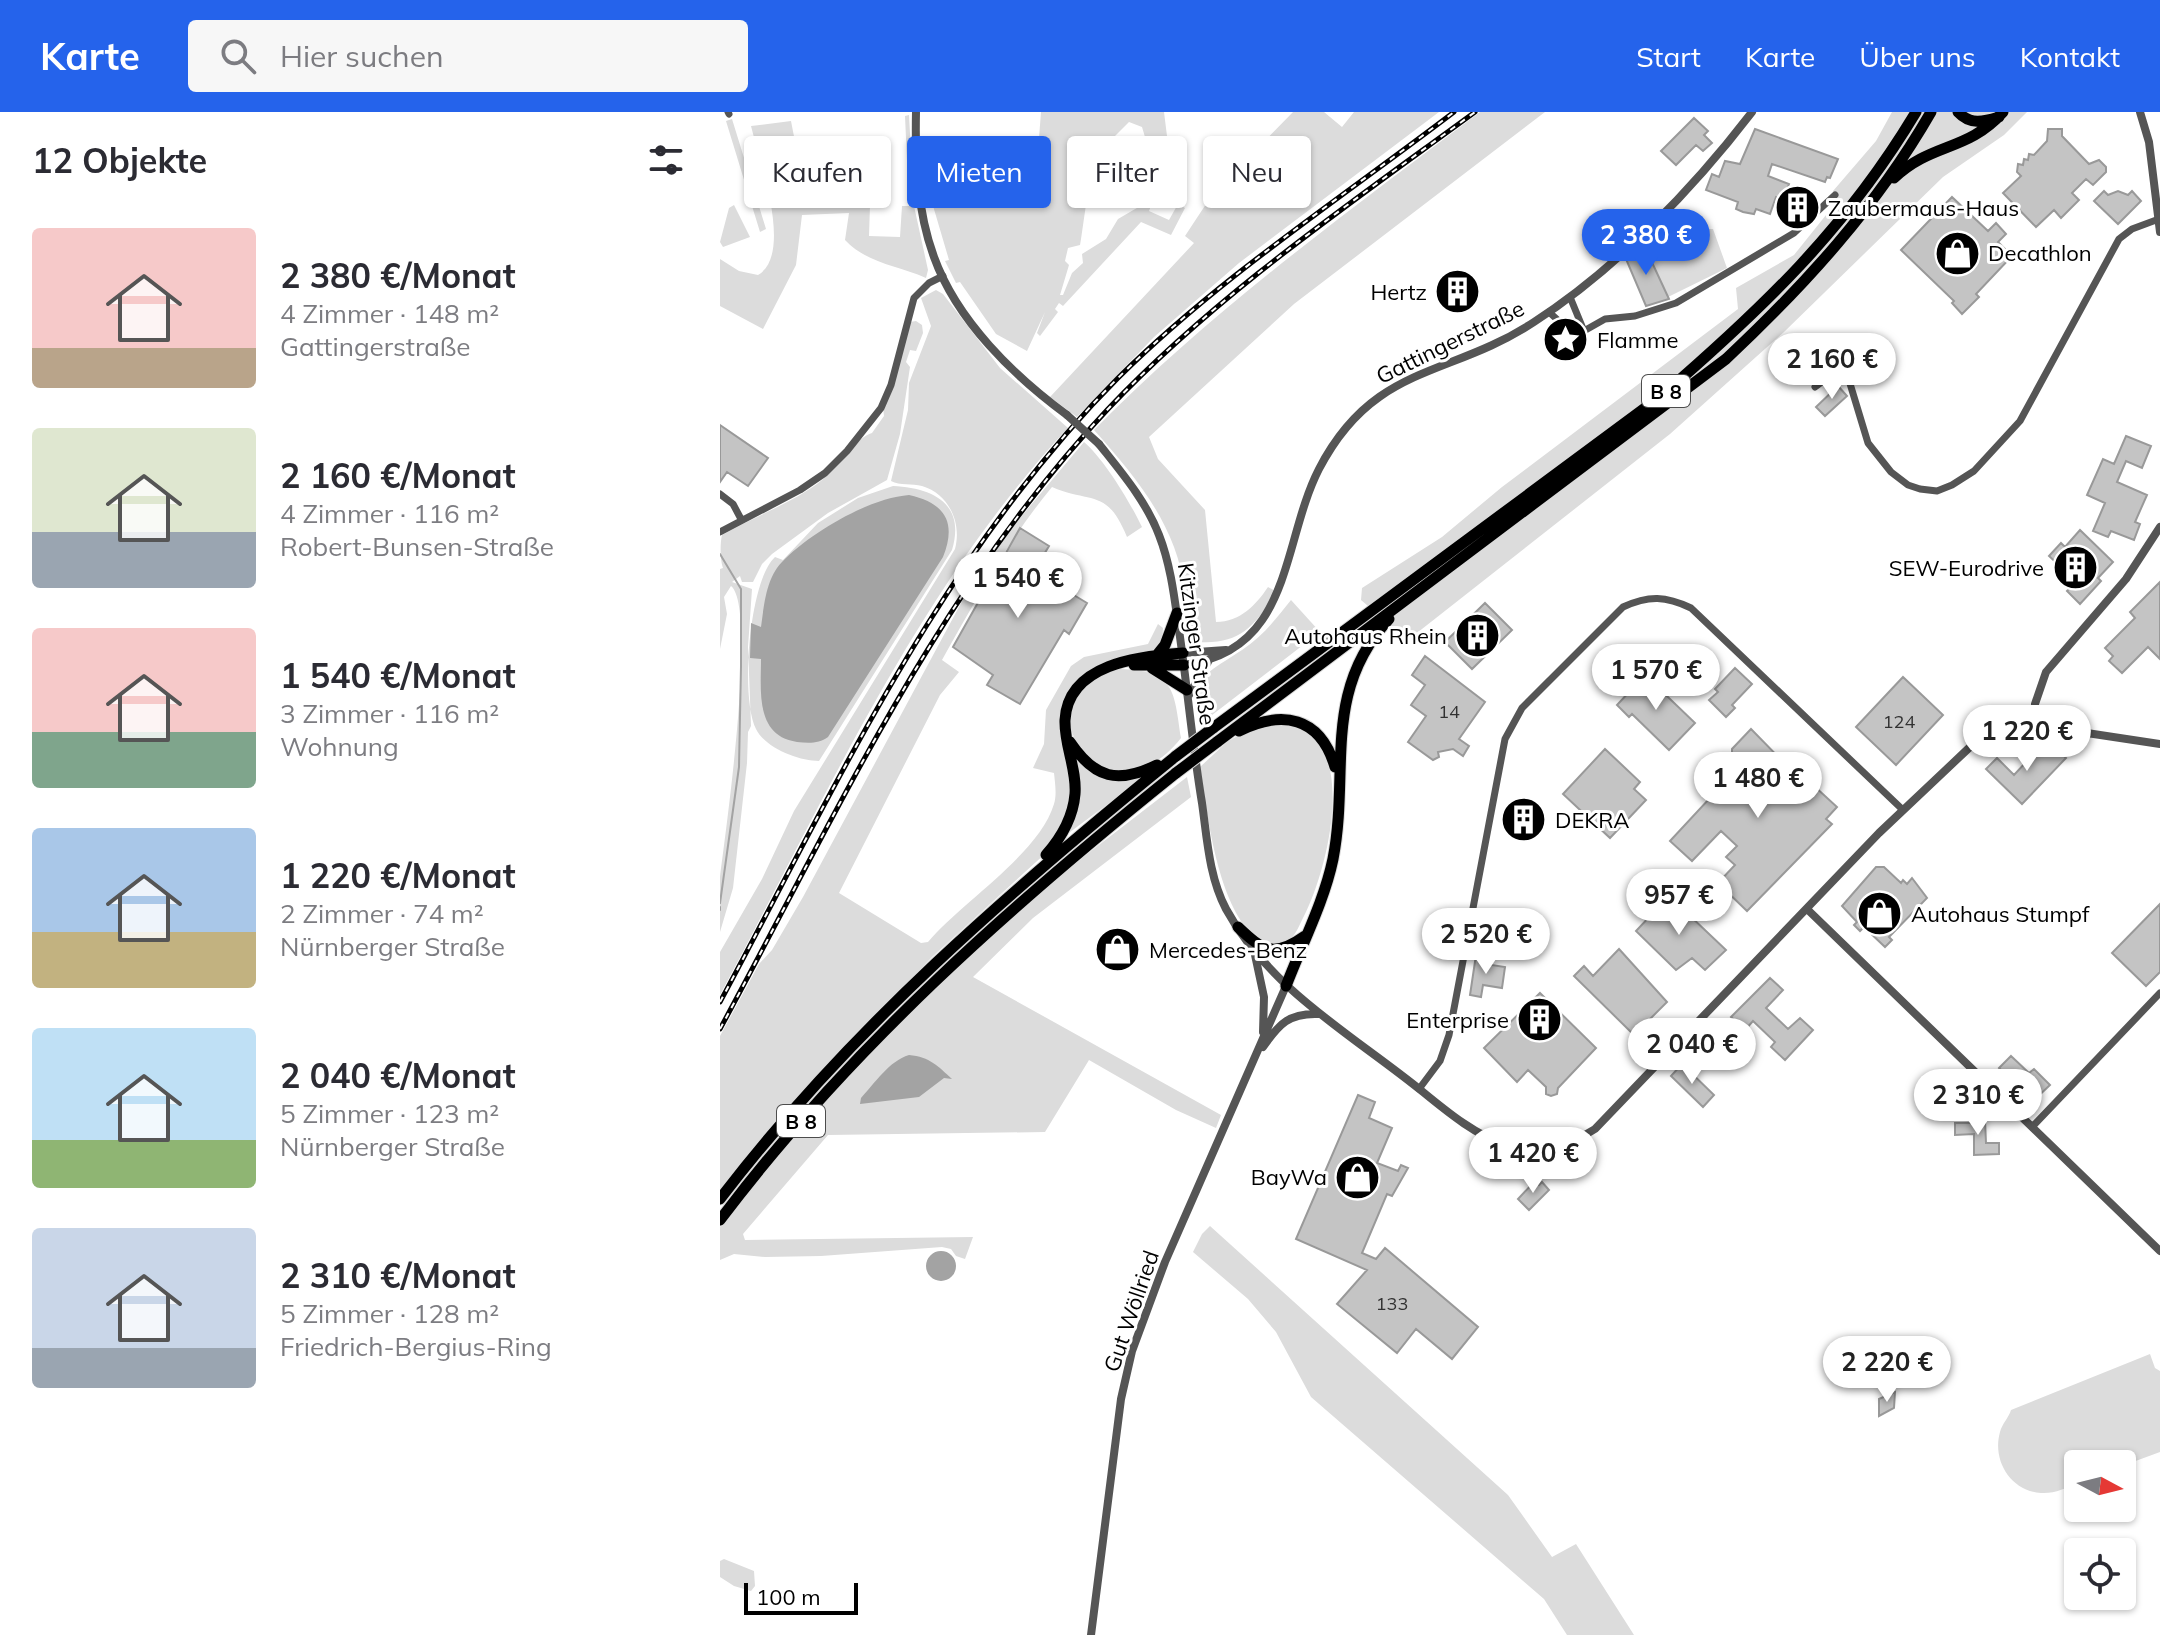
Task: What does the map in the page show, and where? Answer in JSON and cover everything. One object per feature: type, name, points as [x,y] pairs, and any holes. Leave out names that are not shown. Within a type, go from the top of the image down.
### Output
[{"type":"highway","name":"B 8","points":[[720,1199],[840,1058],[949,949],[1025,880],[1176,756],[1615,431],[1755,315],[1820,245],[1884,163],[1916,112]]},
{"type":"highway","name":"B 8","points":[[720,1220],[818,1101],[909,1006],[1026,896],[1176,773],[1726,359],[1817,268],[1874,198],[1931,112]]},
{"type":"highway","points":[[1958,112],[1967,120],[1977,122],[2001,114]]},
{"type":"highway","points":[[1874,198],[1909,163],[1977,137],[2001,114]]},
{"type":"highway","points":[[1286,986],[1326,886],[1333,857],[1343,707],[1352,677],[1382,627],[1412,596]]},
{"type":"highway","points":[[1157,655],[1165,645],[1177,613]]},
{"type":"highway","points":[[1025,880],[1055,846],[1072,813],[1075,776],[1065,721],[1074,690],[1085,677],[1117,665],[1157,655],[1183,659]]},
{"type":"highway","points":[[1117,665],[1147,666],[1183,659]]},
{"type":"highway","points":[[1147,666],[1188,693]]},
{"type":"highway","points":[[1217,742],[1265,720],[1298,721],[1308,726],[1326,745],[1337,775]]},
{"type":"highway","points":[[1067,737],[1080,757],[1107,775],[1131,776],[1176,756]]},
{"type":"highway","points":[[1238,927],[1269,950],[1289,947],[1306,936]]},
{"type":"street","name":"Kitzinger Straße","points":[[916,112],[919,192],[937,265],[943,276],[992,347],[1046,400],[1099,444],[1131,484],[1159,534],[1177,613],[1212,866],[1219,892],[1238,927],[1255,954],[1286,986],[1476,1134],[1491,1141],[1536,1151],[1572,1142],[1595,1129],[1959,755],[2000,731],[2034,725]]},
{"type":"street","name":"Gattingerstraße","points":[[1183,659],[1208,662],[1230,649],[1257,626],[1271,607],[1284,581],[1317,473],[1346,426],[1369,404],[1407,379],[1509,336],[1570,297],[1635,242],[1752,112]]},
{"type":"street","points":[[2140,112],[2149,142],[2160,232]]},
{"type":"street","points":[[1549,312],[1575,336],[1605,319],[1635,316],[1676,303],[1794,233],[1835,195]]},
{"type":"street","points":[[1815,387],[1832,374],[1843,373],[1848,377],[1868,443],[1891,472],[1908,485],[1920,489],[1937,491],[1952,485],[1974,471],[2020,421],[2119,239],[2132,229],[2159,219]]},
{"type":"street","points":[[720,532],[800,490],[825,473],[874,418],[891,385],[914,298],[943,276]]},
{"type":"street","points":[[1570,297],[1584,331]]},
{"type":"street","points":[[720,494],[733,504],[741,519]]},
{"type":"street","points":[[2160,527],[2126,579],[2046,672],[2035,704],[2034,725],[2160,744]]},
{"type":"street","points":[[1419,1089],[1440,1061],[1449,1035],[1505,739],[1522,708],[1623,607],[1644,597],[1669,597],[1691,608],[1903,810]]},
{"type":"street","points":[[1183,659],[1230,649]]},
{"type":"street","points":[[1188,693],[1208,662]]},
{"type":"street","points":[[1808,910],[2160,1251]]},
{"type":"street","points":[[1255,954],[1264,997],[1263,1038]]},
{"type":"street","points":[[1251,1065],[1286,986]]},
{"type":"street","points":[[2032,1127],[2160,993]]},
{"type":"street","points":[[1251,1065],[1284,1020],[1294,1015],[1319,1014]]},
{"type":"street","name":"Gut Wöllried","points":[[1091,1635],[1121,1399],[1132,1351],[1148,1304],[1251,1065]]},
{"type":"shaded area","points":[[1041,112],[1164,112],[1167,136],[1145,136],[1142,127],[1129,122],[1115,136],[1067,136],[1067,208],[1085,208],[1080,245],[1068,248],[1065,261],[1069,265],[1060,295],[1063,295],[1072,273],[1083,263],[1082,254],[1106,239],[1118,219],[1137,208],[1150,208],[1149,211],[1169,220],[1176,208],[1185,208],[1171,235],[1141,222],[1063,306],[1059,303],[1055,309],[1058,312],[1040,336],[1037,333],[1045,312],[1027,351],[996,334],[960,282],[956,283],[945,261],[949,260],[934,208],[1051,208],[1051,136],[1039,136]]},
{"type":"shaded area","points":[[1293,112],[1324,112],[1342,127],[1354,112],[1439,112],[1239,263],[1154,337],[1077,417],[1050,397],[1194,243],[1185,236],[1203,208],[1311,208],[1311,136],[1270,136]]},
{"type":"shaded area","points":[[1480,112],[1545,112],[1294,304],[1149,437],[1158,459],[1205,510],[1216,622],[1233,619],[1246,611],[1268,587],[1277,592],[1245,631],[1225,640],[1197,642],[1192,638],[1181,569],[1167,531],[1140,485],[1094,430],[1233,303]]},
{"type":"shaded area","points":[[1892,112],[2027,112],[2004,135],[1943,177],[1784,332],[1670,434],[1408,640],[1361,600],[1362,588],[1442,537],[1502,487],[1738,309],[1736,288],[1794,255],[1838,200],[1833,191],[1876,141]]},
{"type":"shaded area","points":[[909,115],[910,136],[907,136],[907,161],[905,116]]},
{"type":"shaded area","points":[[732,119],[744,158],[744,180],[726,121]]},
{"type":"shaded area","points":[[791,121],[794,136],[754,136],[751,126]]},
{"type":"shaded area","points":[[734,205],[750,237],[723,247],[720,242],[729,208]]},
{"type":"shaded area","points":[[902,206],[914,208],[928,270],[926,278],[873,259],[854,248],[845,240],[849,213],[802,215],[796,265],[763,329],[720,306],[720,259],[739,271],[758,275],[768,264],[773,248],[771,208],[870,208],[869,236],[900,237]]},
{"type":"shaded area","points":[[753,208],[760,208],[766,229],[760,232]]},
{"type":"shaded area","points":[[1665,221],[1670,230],[1713,229],[1727,268],[1668,297],[1643,243]]},
{"type":"shaded area","points":[[936,290],[943,294],[1000,368],[1068,428],[1014,490],[919,627],[836,773],[720,995],[720,952],[762,879],[794,811],[955,549],[955,520],[940,496],[922,486],[891,481],[908,410],[909,383],[931,326],[921,298]]},
{"type":"shaded area","points":[[916,321],[922,325],[923,333],[916,351],[910,350],[906,362],[910,367],[900,434],[887,480],[828,513],[772,554],[762,564],[753,582],[742,582],[740,576],[732,582],[752,589],[748,647],[751,726],[733,888],[720,932],[720,877],[741,677],[738,603],[731,586],[724,597],[727,614],[720,649],[722,535],[811,488],[860,440],[872,433],[884,416],[883,407],[910,322]]},
{"type":"shaded area","points":[[1084,442],[1116,482],[1142,527],[1127,537],[1120,521],[1105,504],[1052,487],[1007,549],[942,660],[959,672],[940,695],[839,893],[921,943],[928,942],[1017,859],[1046,823],[1055,800],[1054,773],[1033,768],[1044,744],[1046,710],[1071,666],[1084,657],[1148,644],[1158,624],[1163,628],[1162,643],[1154,652],[1100,664],[1084,673],[1071,687],[1064,701],[1072,777],[1071,810],[1047,852],[932,957],[823,1073],[720,1194],[720,1036],[759,964],[772,950],[803,897],[967,592],[1009,531]]},
{"type":"shaded area","points":[[893,486],[921,490],[942,501],[954,520],[952,550],[819,761],[793,756],[760,736],[751,714],[750,640],[753,614],[766,570],[775,557],[783,560],[818,523],[858,498]]},
{"type":"shaded area","points":[[909,495],[931,503],[945,516],[949,534],[943,557],[828,737],[809,743],[783,738],[767,722],[763,710],[761,659],[750,658],[751,623],[761,627],[772,576],[794,551],[824,529],[876,503]]},
{"type":"shaded area","points":[[1291,600],[1320,632],[1199,725],[1198,695],[1204,678],[1256,639]]},
{"type":"shaded area","points":[[1119,669],[1151,673],[1168,686],[1176,707],[1181,738],[1155,762],[1129,771],[1106,768],[1087,755],[1074,737],[1070,716],[1077,695],[1096,676]]},
{"type":"shaded area","points":[[1265,722],[1307,730],[1321,746],[1329,767],[1333,792],[1327,847],[1312,897],[1293,936],[1286,942],[1270,946],[1250,932],[1229,898],[1215,854],[1200,767],[1228,741]]},
{"type":"shaded area","points":[[1071,747],[1090,768],[1147,775],[1066,835],[1074,813]]},
{"type":"shaded area","points":[[1187,777],[1191,797],[1033,918],[973,977],[1221,1115],[1216,1128],[1176,1110],[1089,1060],[1045,1132],[828,1135],[743,1234],[745,1240],[973,1237],[965,1259],[942,1247],[821,1256],[734,1254],[720,1260],[720,1227],[787,1143],[877,1045],[1025,902]]},
{"type":"shaded area","points":[[909,1055],[928,1060],[952,1079],[944,1078],[919,1097],[860,1104],[861,1098],[883,1073]]},
{"type":"shaded area","points":[[1210,1226],[1508,1495],[1552,1557],[1576,1544],[1634,1635],[1567,1635],[1544,1599],[1311,1397],[1276,1332],[1248,1299],[1193,1252]]},
{"type":"shaded area","points":[[941,1251],[947,1252],[955,1260],[955,1272],[947,1280],[941,1281],[935,1280],[927,1272],[926,1266],[927,1260],[935,1252]]},
{"type":"shaded area","points":[[2150,1354],[2155,1368],[2160,1371],[2160,1452],[2136,1461],[2136,1450],[2064,1450],[2064,1488],[2051,1493],[2030,1491],[2012,1480],[2001,1463],[1998,1443],[2011,1410]]},
{"type":"shaded area","points":[[724,1559],[754,1571],[755,1586],[751,1591],[734,1586],[720,1577],[720,1561]]},
{"type":"building","points":[[1694,118],[1708,131],[1704,135],[1712,143],[1703,151],[1696,145],[1676,165],[1661,151]]},
{"type":"building","points":[[1755,129],[1838,159],[1830,178],[1827,177],[1825,182],[1772,164],[1768,176],[1789,184],[1783,200],[1776,197],[1770,214],[1756,209],[1754,214],[1743,212],[1736,209],[1738,202],[1706,190],[1712,174],[1719,177],[1725,161],[1740,164]]},
{"type":"building","points":[[2048,129],[2062,129],[2062,136],[2089,164],[2099,160],[2106,167],[2106,172],[2093,185],[2086,179],[2072,193],[2079,200],[2061,218],[2054,210],[2036,227],[2003,193],[2021,176],[2017,172],[2018,164],[2023,165],[2029,154],[2034,155],[2047,141]]},
{"type":"building","points":[[2104,191],[2108,195],[2118,191],[2128,195],[2132,191],[2141,201],[2118,224],[2094,201]]},
{"type":"building","name":"Decathlon","points":[[1952,197],[1988,231],[1996,223],[2006,234],[1998,242],[2012,256],[1976,294],[1979,297],[1962,314],[1952,303],[1954,301],[1901,250]]},
{"type":"building","points":[[1643,243],[1669,299],[1646,306],[1626,259]]},
{"type":"building","points":[[1838,386],[1847,396],[1825,416],[1816,407]]},
{"type":"building","points":[[720,425],[768,458],[748,486],[727,472],[720,482]]},
{"type":"building","points":[[2126,436],[2151,446],[2142,468],[2126,461],[2117,482],[2147,495],[2135,522],[2140,524],[2134,540],[2111,531],[2108,537],[2093,531],[2105,503],[2087,495],[2103,459],[2114,464]]},
{"type":"building","points":[[1020,528],[1049,546],[1034,571],[1087,603],[1069,634],[1064,630],[1020,704],[987,685],[993,675],[953,647]]},
{"type":"building","points":[[2080,530],[2113,562],[2080,604],[2067,591],[2076,581],[2049,556],[2061,543],[2065,547]]},
{"type":"building","points":[[2160,582],[2160,659],[2148,647],[2122,673],[2109,661],[2113,656],[2105,648],[2135,618],[2130,612]]},
{"type":"building","name":"Autohaus Rhein","points":[[1485,603],[1512,630],[1472,669],[1445,642]]},
{"type":"building","name":"Autohaus Rhein","points":[[1425,656],[1485,702],[1459,739],[1469,746],[1463,756],[1453,749],[1438,752],[1439,757],[1433,760],[1408,742],[1426,716],[1411,705],[1425,685],[1412,675]]},
{"type":"building","points":[[1735,668],[1752,684],[1732,705],[1735,708],[1726,717],[1709,700]]},
{"type":"building","points":[[1645,675],[1695,723],[1669,750],[1632,714],[1629,717],[1617,705]]},
{"type":"building","points":[[1903,677],[1943,715],[1896,765],[1856,727]]},
{"type":"building","points":[[1751,729],[1799,778],[1802,775],[1837,807],[1826,819],[1832,824],[1747,911],[1718,883],[1735,865],[1726,857],[1737,846],[1721,831],[1692,861],[1670,841],[1724,783],[1722,780],[1732,768],[1732,749]]},
{"type":"building","points":[[2040,747],[2051,753],[2056,748],[2066,758],[2022,804],[1986,769],[1997,758],[2014,775]]},
{"type":"building","points":[[1605,749],[1640,782],[1634,789],[1646,800],[1610,838],[1563,794]]},
{"type":"building","name":"Autohaus Stumpf","points":[[1876,867],[1884,867],[1901,883],[1903,880],[1907,884],[1912,878],[1927,898],[1889,937],[1892,940],[1885,947],[1864,927],[1860,931],[1854,925],[1857,922],[1842,906]]},
{"type":"building","points":[[1669,896],[1726,950],[1705,970],[1692,958],[1676,970],[1636,931]]},
{"type":"building","points":[[2160,904],[2160,972],[2146,986],[2112,953]]},
{"type":"building","points":[[1619,949],[1667,1002],[1634,1035],[1574,976],[1584,966],[1593,976]]},
{"type":"building","points":[[1476,955],[1487,957],[1485,964],[1505,967],[1502,988],[1483,985],[1481,997],[1470,995]]},
{"type":"building","points":[[1770,978],[1783,990],[1766,1008],[1788,1029],[1800,1018],[1813,1030],[1785,1060],[1771,1047],[1775,1042],[1753,1021],[1745,1030],[1731,1017]]},
{"type":"building","name":"Enterprise","points":[[1540,993],[1596,1048],[1558,1088],[1557,1094],[1551,1096],[1546,1094],[1546,1087],[1528,1070],[1517,1082],[1484,1048]]},
{"type":"building","points":[[2011,1056],[2029,1073],[2034,1069],[2050,1085],[2033,1101],[1999,1068]]},
{"type":"building","points":[[1682,1064],[1714,1095],[1703,1107],[1671,1076]]},
{"type":"building","points":[[1358,1095],[1375,1102],[1369,1118],[1392,1128],[1377,1163],[1398,1171],[1401,1165],[1408,1168],[1392,1196],[1387,1194],[1362,1253],[1376,1259],[1385,1248],[1478,1327],[1452,1359],[1416,1329],[1397,1353],[1337,1304],[1367,1270],[1296,1239]]},
{"type":"building","points":[[1973,1120],[1985,1120],[1986,1143],[1999,1143],[1999,1154],[1974,1155],[1974,1134],[1955,1135],[1955,1123],[1973,1123]]},
{"type":"building","points":[[1535,1181],[1539,1185],[1542,1182],[1549,1190],[1529,1210],[1518,1199]]},
{"type":"building","points":[[1895,1392],[1894,1408],[1879,1416],[1879,1399]]},
{"type":"waterway","points":[[720,554],[741,589],[739,767],[720,903]]},
{"type":"railway","points":[[720,1002],[897,675],[998,520],[1055,447],[1118,378],[1198,306],[1454,112]]},
{"type":"railway","points":[[720,1029],[894,706],[992,551],[1048,478],[1108,409],[1150,367],[1238,289],[1475,112]]},
{"type":"place","name":"Zaubermaus-Haus","points":[[1797,208]]},
{"type":"place","name":"Decathlon","points":[[1957,253]]},
{"type":"place","name":"Hertz","points":[[1458,292]]},
{"type":"place","name":"Flamme","points":[[1566,340]]},
{"type":"place","name":"SEW-Eurodrive","points":[[2075,568]]},
{"type":"place","name":"Autohaus Rhein","points":[[1478,636]]},
{"type":"place","name":"DEKRA","points":[[1524,820]]},
{"type":"place","name":"Autohaus Stumpf","points":[[1880,914]]},
{"type":"place","name":"Mercedes-Benz","points":[[1118,950]]},
{"type":"place","name":"Enterprise","points":[[1540,1020]]},
{"type":"place","name":"BayWa","points":[[1358,1177]]}]
